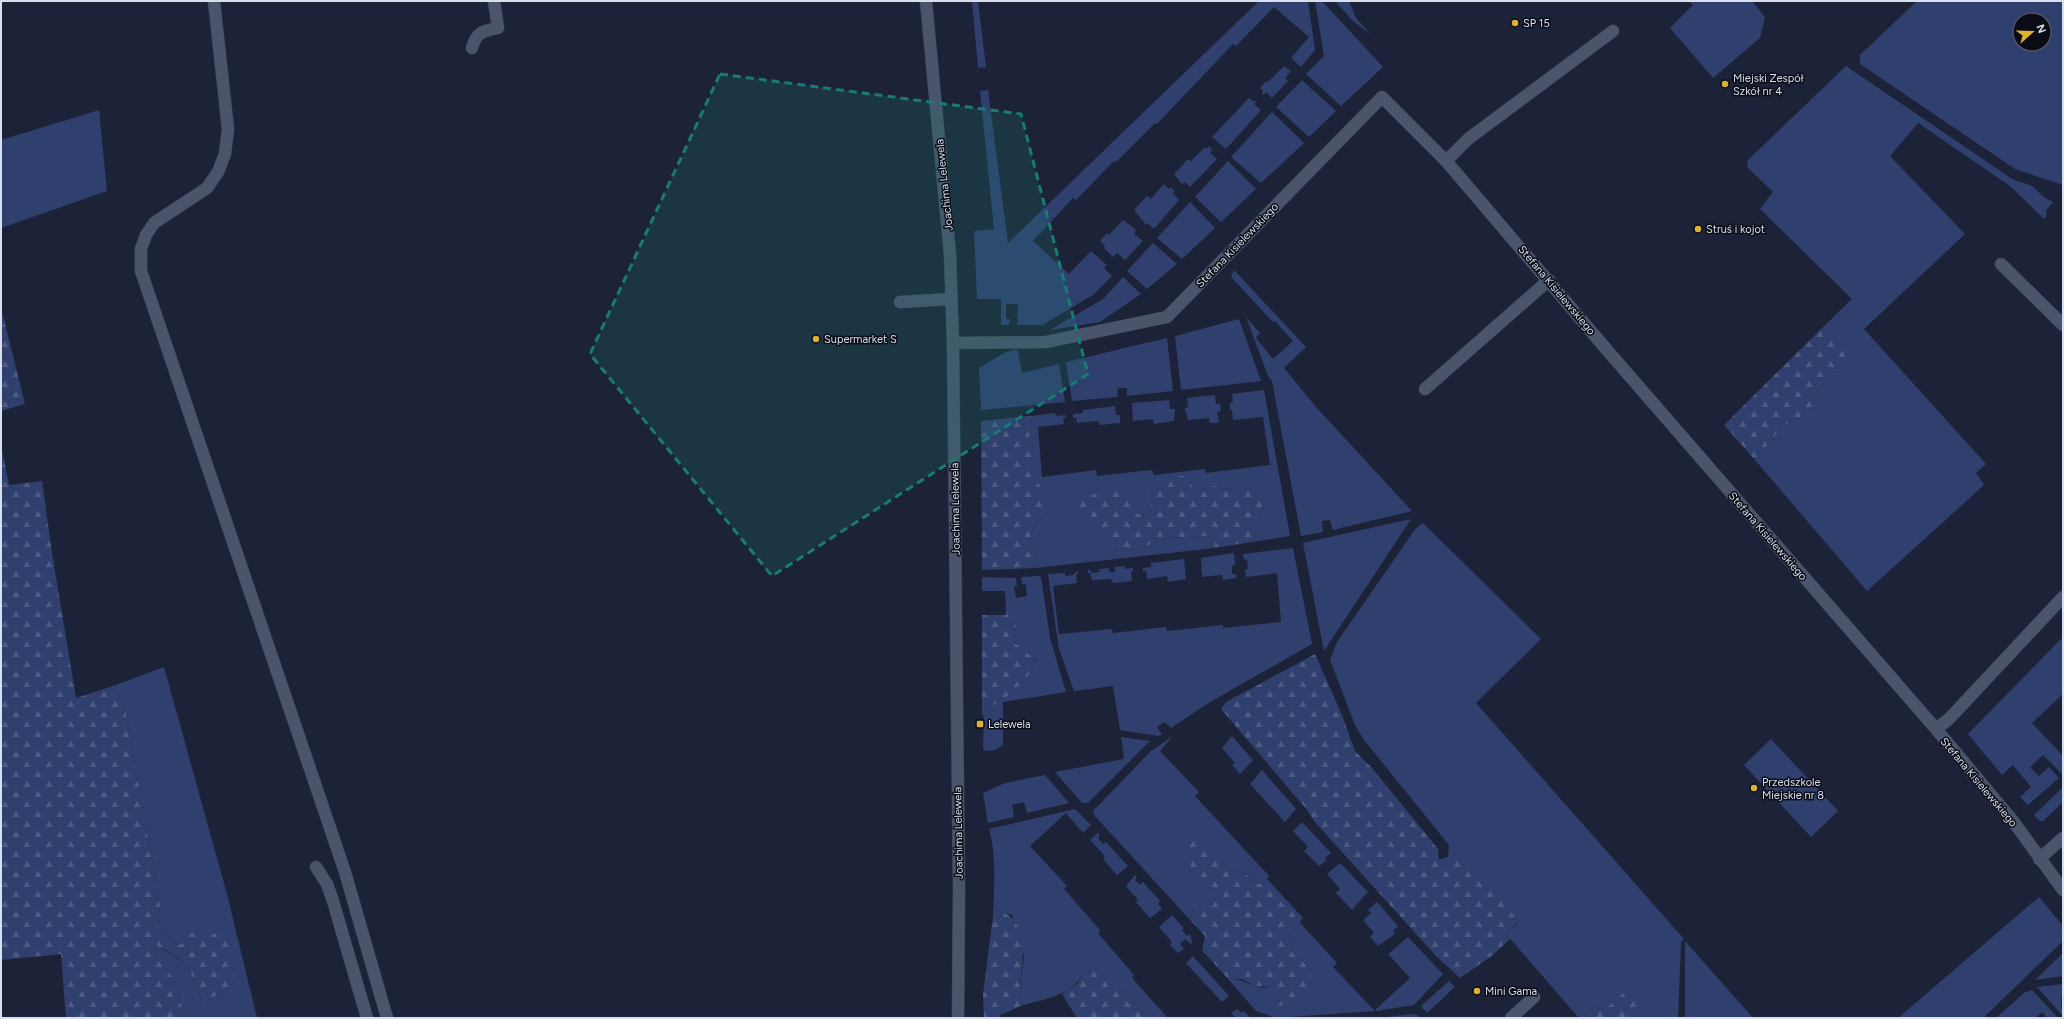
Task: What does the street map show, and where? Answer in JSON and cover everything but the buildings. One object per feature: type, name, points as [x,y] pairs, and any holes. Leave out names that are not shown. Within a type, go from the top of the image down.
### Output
[{"type":"street","points":[[214,1],[228,129],[225,154],[218,172],[207,188],[154,223],[146,234],[141,250],[141,272],[345,872],[387,1018]]},
{"type":"street","points":[[472,48],[474,38],[483,31],[498,28],[494,1]]},
{"type":"street","name":"Joachima Lelewela","points":[[926,1],[950,255],[953,343],[959,880],[958,1018]]},
{"type":"street","points":[[1446,161],[1468,139],[1613,31]]},
{"type":"street","name":"Stefana Kisielewskiego","points":[[953,343],[1046,342],[1167,317],[1382,97],[1446,161],[1549,280],[1606,350],[1936,730],[2013,821],[2039,859],[2063,890]]},
{"type":"street","points":[[2001,264],[2063,325]]},
{"type":"street","points":[[1425,389],[1549,280]]},
{"type":"street","points":[[900,302],[951,299]]},
{"type":"street","points":[[1936,730],[1949,719],[2063,597]]},
{"type":"street","points":[[2039,859],[2063,838]]},
{"type":"street","points":[[316,867],[327,884],[333,901],[367,1018]]},
{"type":"street","points":[[1511,1018],[1534,996]]},
{"type":"highlighted area","points":[[720,74],[1021,114],[1088,374],[772,576],[590,354]]},
{"type":"green space","points":[[972,1],[978,1],[986,67],[978,68]]},
{"type":"green space","points":[[1259,1],[1308,1],[1315,50],[1301,67],[1291,58],[1309,37],[1274,7],[1236,46],[1233,44],[1157,124],[1155,123],[1116,162],[1114,161],[1076,200],[1073,198],[1033,241],[1069,274],[1091,251],[1107,265],[1104,268],[1112,276],[1093,295],[1042,325],[1017,325],[1018,304],[1006,304],[1006,319],[1010,319],[1009,325],[1001,325],[1001,299],[977,299],[974,231],[994,229],[980,91],[988,90],[1008,243]]},
{"type":"green space","points":[[1315,1],[1322,1],[1383,67],[1341,106],[1306,74],[1324,56]]},
{"type":"green space","points":[[1335,1],[1349,1],[1356,18],[1370,34],[1353,21]]},
{"type":"green space","points":[[1689,1],[1752,1],[1765,17],[1760,38],[1713,78],[1670,28],[1693,5]]},
{"type":"green space","points":[[1917,1],[2063,1],[2063,185],[2015,169],[1860,64],[1860,55]]},
{"type":"green space","points":[[1284,66],[1291,71],[1285,78],[1288,81],[1272,98],[1266,92],[1263,95],[1263,91],[1260,88]]},
{"type":"green space","points":[[1846,66],[2012,179],[2032,186],[2045,198],[2053,202],[2046,211],[2047,214],[2044,219],[2010,186],[1918,123],[1890,156],[1965,234],[1864,329],[1986,464],[1976,473],[1984,485],[1867,591],[1755,460],[1783,426],[1814,409],[1819,389],[1832,373],[1844,371],[1827,328],[1821,329],[1852,299],[1760,209],[1773,192],[1747,167],[1748,160]]},
{"type":"green space","points":[[1302,80],[1336,111],[1309,137],[1276,107]]},
{"type":"green space","points":[[1249,98],[1253,101],[1257,101],[1254,104],[1261,110],[1226,149],[1212,137]]},
{"type":"green space","points":[[99,110],[107,191],[1,228],[1,140]]},
{"type":"green space","points":[[1272,112],[1304,143],[1261,183],[1231,157]]},
{"type":"green space","points":[[1209,146],[1212,150],[1210,153],[1217,159],[1190,187],[1185,182],[1182,184],[1174,174],[1188,159],[1191,161],[1205,147],[1207,149]]},
{"type":"green space","points":[[1228,161],[1256,189],[1221,222],[1195,197]]},
{"type":"green space","points":[[1164,184],[1169,189],[1171,187],[1175,191],[1173,193],[1179,200],[1154,229],[1148,223],[1146,225],[1134,210],[1147,196],[1151,199]]},
{"type":"green space","points":[[1190,202],[1215,228],[1182,259],[1157,238]]},
{"type":"green space","points":[[1123,220],[1136,230],[1134,234],[1143,241],[1125,260],[1117,253],[1113,257],[1104,248],[1105,246],[1100,241],[1107,233],[1109,235]]},
{"type":"green space","points":[[1153,243],[1177,264],[1147,289],[1127,271]]},
{"type":"green space","points":[[1234,270],[1306,347],[1284,368],[1316,407],[1412,511],[1333,530],[1330,520],[1322,521],[1323,532],[1301,536],[1272,381],[1268,376],[1246,317],[1260,333],[1256,338],[1273,359],[1293,341],[1231,277]]},
{"type":"green space","points":[[1123,277],[1141,294],[1100,322],[1050,330],[1103,299]]},
{"type":"green space","points":[[1,308],[25,404],[1,411]]},
{"type":"green space","points":[[1239,319],[1261,381],[1181,390],[1175,336]]},
{"type":"green space","points":[[1827,328],[1838,334],[1852,362],[1844,371],[1832,373],[1819,389],[1814,409],[1783,426],[1755,460],[1724,425],[1821,329]]},
{"type":"green space","points":[[1167,338],[1173,391],[1127,396],[1127,388],[1118,388],[1117,397],[1072,401],[1066,362]]},
{"type":"green space","points":[[1016,349],[1018,351],[1022,373],[1059,364],[1065,402],[981,410],[979,368],[1006,352]]},
{"type":"green space","points":[[1264,390],[1290,536],[1265,540],[1255,528],[1264,508],[1256,491],[1235,490],[1210,485],[1195,494],[1152,488],[1150,516],[1135,513],[1117,538],[1114,552],[1141,548],[1167,538],[1209,536],[1215,539],[1214,548],[1035,568],[1037,557],[1029,540],[1035,525],[1047,514],[1029,465],[1028,441],[1032,427],[1031,416],[1055,413],[1056,416],[1066,415],[1066,417],[1063,418],[1064,424],[1038,427],[1042,477],[1096,470],[1097,476],[1152,470],[1154,475],[1205,469],[1206,473],[1270,465],[1263,417],[1233,420],[1232,410],[1230,410],[1230,403],[1233,402],[1232,394]]},
{"type":"green space","points":[[1215,395],[1216,404],[1220,404],[1221,411],[1217,412],[1219,423],[1210,423],[1209,418],[1188,420],[1185,408],[1188,407],[1187,398]]},
{"type":"green space","points":[[1169,400],[1170,409],[1175,409],[1174,421],[1154,424],[1153,419],[1133,421],[1132,403]]},
{"type":"green space","points":[[1115,406],[1116,415],[1120,415],[1120,423],[1099,425],[1098,421],[1077,423],[1076,418],[1073,418],[1073,414],[1083,413],[1083,410]]},
{"type":"green space","points":[[1031,416],[1032,427],[1028,441],[1034,458],[1029,465],[1044,494],[1047,514],[1035,525],[1029,540],[1037,557],[1035,568],[982,570],[981,421]]},
{"type":"green space","points":[[1,444],[9,485],[42,481],[52,553],[76,698],[113,686],[125,708],[160,905],[157,931],[179,945],[193,932],[225,935],[235,962],[233,986],[203,1003],[195,982],[187,967],[182,961],[167,950],[155,945],[154,955],[174,979],[185,1018],[66,1018],[61,954],[1,960]]},
{"type":"green space","points":[[1166,476],[1188,476],[1195,494],[1210,485],[1235,490],[1256,490],[1264,508],[1255,528],[1265,540],[1214,548],[1215,539],[1209,536],[1167,538],[1141,548],[1114,552],[1117,538],[1102,536],[1076,506],[1088,495],[1127,491],[1135,513],[1150,516],[1152,488]]},
{"type":"green space","points":[[1411,519],[1324,651],[1303,543]]},
{"type":"green space","points":[[1423,523],[1541,639],[1476,703],[1684,939],[1681,942],[1678,1018],[1639,1018],[1642,1011],[1602,1013],[1596,1006],[1583,1018],[1579,1018],[1506,934],[1519,922],[1458,854],[1448,857],[1449,845],[1364,740],[1355,725],[1330,660],[1337,642],[1416,528]]},
{"type":"green space","points":[[1293,548],[1312,644],[1210,702],[1171,728],[1165,722],[1157,727],[1162,734],[1158,736],[1120,730],[1113,686],[1074,691],[1059,649],[1048,574],[1065,573],[1065,576],[1074,575],[1075,572],[1078,571],[1078,574],[1076,574],[1077,583],[1053,586],[1059,634],[1112,629],[1113,633],[1166,627],[1167,631],[1223,625],[1223,628],[1281,622],[1277,573],[1246,577],[1245,569],[1248,569],[1247,559],[1244,560],[1243,554]]},
{"type":"green space","points":[[1234,553],[1235,565],[1232,566],[1232,574],[1236,574],[1236,578],[1223,580],[1222,575],[1202,577],[1201,558]]},
{"type":"green space","points":[[1184,559],[1186,579],[1168,582],[1167,576],[1147,579],[1146,571],[1143,571],[1143,568],[1151,567],[1151,563]]},
{"type":"green space","points":[[1125,566],[1125,569],[1133,568],[1133,571],[1131,572],[1132,581],[1113,583],[1111,579],[1092,580],[1090,573],[1088,573],[1087,570],[1091,570],[1091,573],[1100,572],[1099,569],[1109,568],[1109,572],[1115,572],[1115,567]]},
{"type":"green space","points":[[982,577],[1016,578],[1017,586],[1014,586],[1016,598],[1027,596],[1026,584],[1022,584],[1021,577],[1041,577],[1050,638],[1066,692],[1003,702],[1003,745],[995,750],[986,751],[983,749],[984,716],[982,715],[982,707],[998,703],[1006,697],[1036,660],[1021,650],[1014,640],[1016,626],[1006,612],[1005,591],[982,591]]},
{"type":"green space","points":[[1006,612],[1016,626],[1014,641],[1036,662],[1037,665],[1013,692],[997,703],[982,707],[982,615],[1006,615]]},
{"type":"green space","points":[[2063,637],[2063,694],[2032,723],[2063,756],[2063,775],[2043,755],[2030,767],[2039,776],[2049,767],[2059,778],[2028,805],[2020,797],[2031,787],[2013,765],[2002,775],[1968,734]]},
{"type":"green space","points":[[1315,654],[1342,715],[1355,751],[1372,768],[1438,849],[1439,860],[1458,853],[1519,921],[1506,934],[1510,939],[1493,955],[1460,978],[1436,956],[1314,821],[1308,811],[1221,709],[1226,702]]},
{"type":"green space","points":[[164,667],[227,894],[257,1018],[185,1018],[174,979],[154,955],[155,945],[167,951],[182,962],[187,967],[195,981],[203,1003],[233,986],[179,945],[157,931],[160,905],[125,708],[113,686]]},
{"type":"green space","points":[[1173,736],[1160,751],[1199,792],[1195,796],[1269,876],[1259,884],[1243,873],[1225,867],[1221,854],[1200,881],[1218,894],[1213,906],[1195,905],[1190,920],[1094,815],[1093,811],[1151,751]]},
{"type":"green space","points":[[1232,736],[1253,760],[1240,774],[1232,765],[1235,763],[1222,748]]},
{"type":"green space","points":[[1121,737],[1150,741],[1088,803],[1082,803],[1055,772],[1124,759]]},
{"type":"green space","points":[[1771,739],[1838,811],[1811,837],[1744,765]]},
{"type":"green space","points":[[1262,770],[1296,809],[1285,822],[1250,784]]},
{"type":"green space","points":[[1045,775],[1069,803],[1027,813],[1024,802],[1012,805],[1014,817],[988,823],[983,793],[1005,783]]},
{"type":"green space","points":[[2063,787],[2063,802],[2043,821],[2040,821],[2034,815]]},
{"type":"green space","points":[[1075,809],[1091,825],[1083,833],[1066,813],[1030,846],[1067,886],[1064,889],[1100,930],[1098,933],[1134,975],[1132,978],[1168,1018],[1143,1018],[1128,992],[1111,989],[1101,975],[1083,974],[1071,987],[1057,996],[1023,1005],[1020,989],[1024,956],[1012,915],[1002,912],[993,916],[994,861],[992,840],[989,829]]},
{"type":"green space","points":[[1302,822],[1331,853],[1325,858],[1327,860],[1319,866],[1304,851],[1308,847],[1293,831]]},
{"type":"green space","points":[[1098,833],[1100,835],[1098,838],[1103,844],[1106,842],[1128,866],[1117,875],[1103,859],[1105,856],[1090,840]]},
{"type":"green space","points":[[1197,838],[1221,854],[1225,867],[1243,873],[1259,884],[1267,879],[1303,918],[1300,921],[1301,924],[1289,935],[1293,954],[1311,968],[1313,980],[1295,1002],[1278,1006],[1271,987],[1254,986],[1242,979],[1228,979],[1202,950],[1205,936],[1190,920],[1195,905],[1207,903],[1213,906],[1218,894],[1200,881],[1186,858],[1187,841]]},
{"type":"green space","points":[[1340,863],[1368,892],[1352,910],[1336,893],[1340,889],[1327,874]]},
{"type":"green space","points":[[1135,875],[1137,877],[1135,880],[1140,885],[1143,882],[1160,901],[1158,904],[1162,909],[1150,918],[1136,902],[1138,900],[1126,886]]},
{"type":"green space","points":[[2039,897],[2063,926],[2063,941],[1983,1018],[1898,1018]]},
{"type":"green space","points":[[1377,902],[1398,926],[1393,931],[1395,934],[1378,946],[1370,937],[1374,933],[1363,920],[1371,913],[1368,910]]},
{"type":"green space","points":[[1001,911],[1011,917],[1017,924],[1021,933],[1023,955],[1020,987],[1023,1005],[1000,1015],[1000,1018],[984,1018],[983,995],[993,916]]},
{"type":"green space","points":[[1172,915],[1184,928],[1182,930],[1187,936],[1189,934],[1191,936],[1192,945],[1185,939],[1180,944],[1184,949],[1178,953],[1170,945],[1172,942],[1159,927]]},
{"type":"green space","points":[[1301,924],[1337,963],[1333,967],[1375,1011],[1276,1018],[1256,1011],[1228,979],[1239,980],[1261,988],[1269,987],[1284,983],[1311,968],[1293,954],[1289,935]]},
{"type":"green space","points":[[1408,937],[1443,974],[1414,1005],[1376,1011],[1376,1009],[1410,978],[1388,954]]},
{"type":"green space","points":[[1685,941],[1753,1018],[1685,1018]]},
{"type":"green space","points":[[2063,953],[2063,976],[2035,980]]},
{"type":"green space","points":[[1193,956],[1229,996],[1222,1002],[1186,963]]},
{"type":"green space","points":[[1090,970],[1101,975],[1111,989],[1128,992],[1143,1018],[1077,1018],[1062,994],[1077,984],[1083,974]]},
{"type":"green space","points":[[1449,981],[1455,987],[1427,1013],[1421,1006]]},
{"type":"green space","points":[[2063,984],[2061,1001],[2063,1016],[2037,987]]},
{"type":"green space","points":[[1627,990],[1642,1011],[1639,1018],[1583,1018],[1596,1006],[1602,1012]]},
{"type":"green space","points":[[2032,990],[2058,1018],[2048,1018],[2042,1012],[2035,1018],[1996,1018],[2024,993]]},
{"type":"green space","points":[[1237,1009],[1241,1013],[1244,1011],[1250,1018],[1236,1018],[1231,1013]]},
{"type":"green space","points":[[1411,1014],[1417,1015],[1419,1018],[1379,1018]]},
{"type":"place","name":"SP 15","points":[[1515,23]]},
{"type":"place","name":"Miejski Zespół Szkół nr 4","points":[[1725,84]]},
{"type":"place","name":"Struś i kojot","points":[[1698,229]]},
{"type":"place","name":"Supermarket S","points":[[816,339]]},
{"type":"place","name":"Lelewela","points":[[980,724]]},
{"type":"place","name":"Przedszkole Miejskie nr 8","points":[[1754,788]]},
{"type":"place","name":"Mini Gama","points":[[1477,991]]}]
